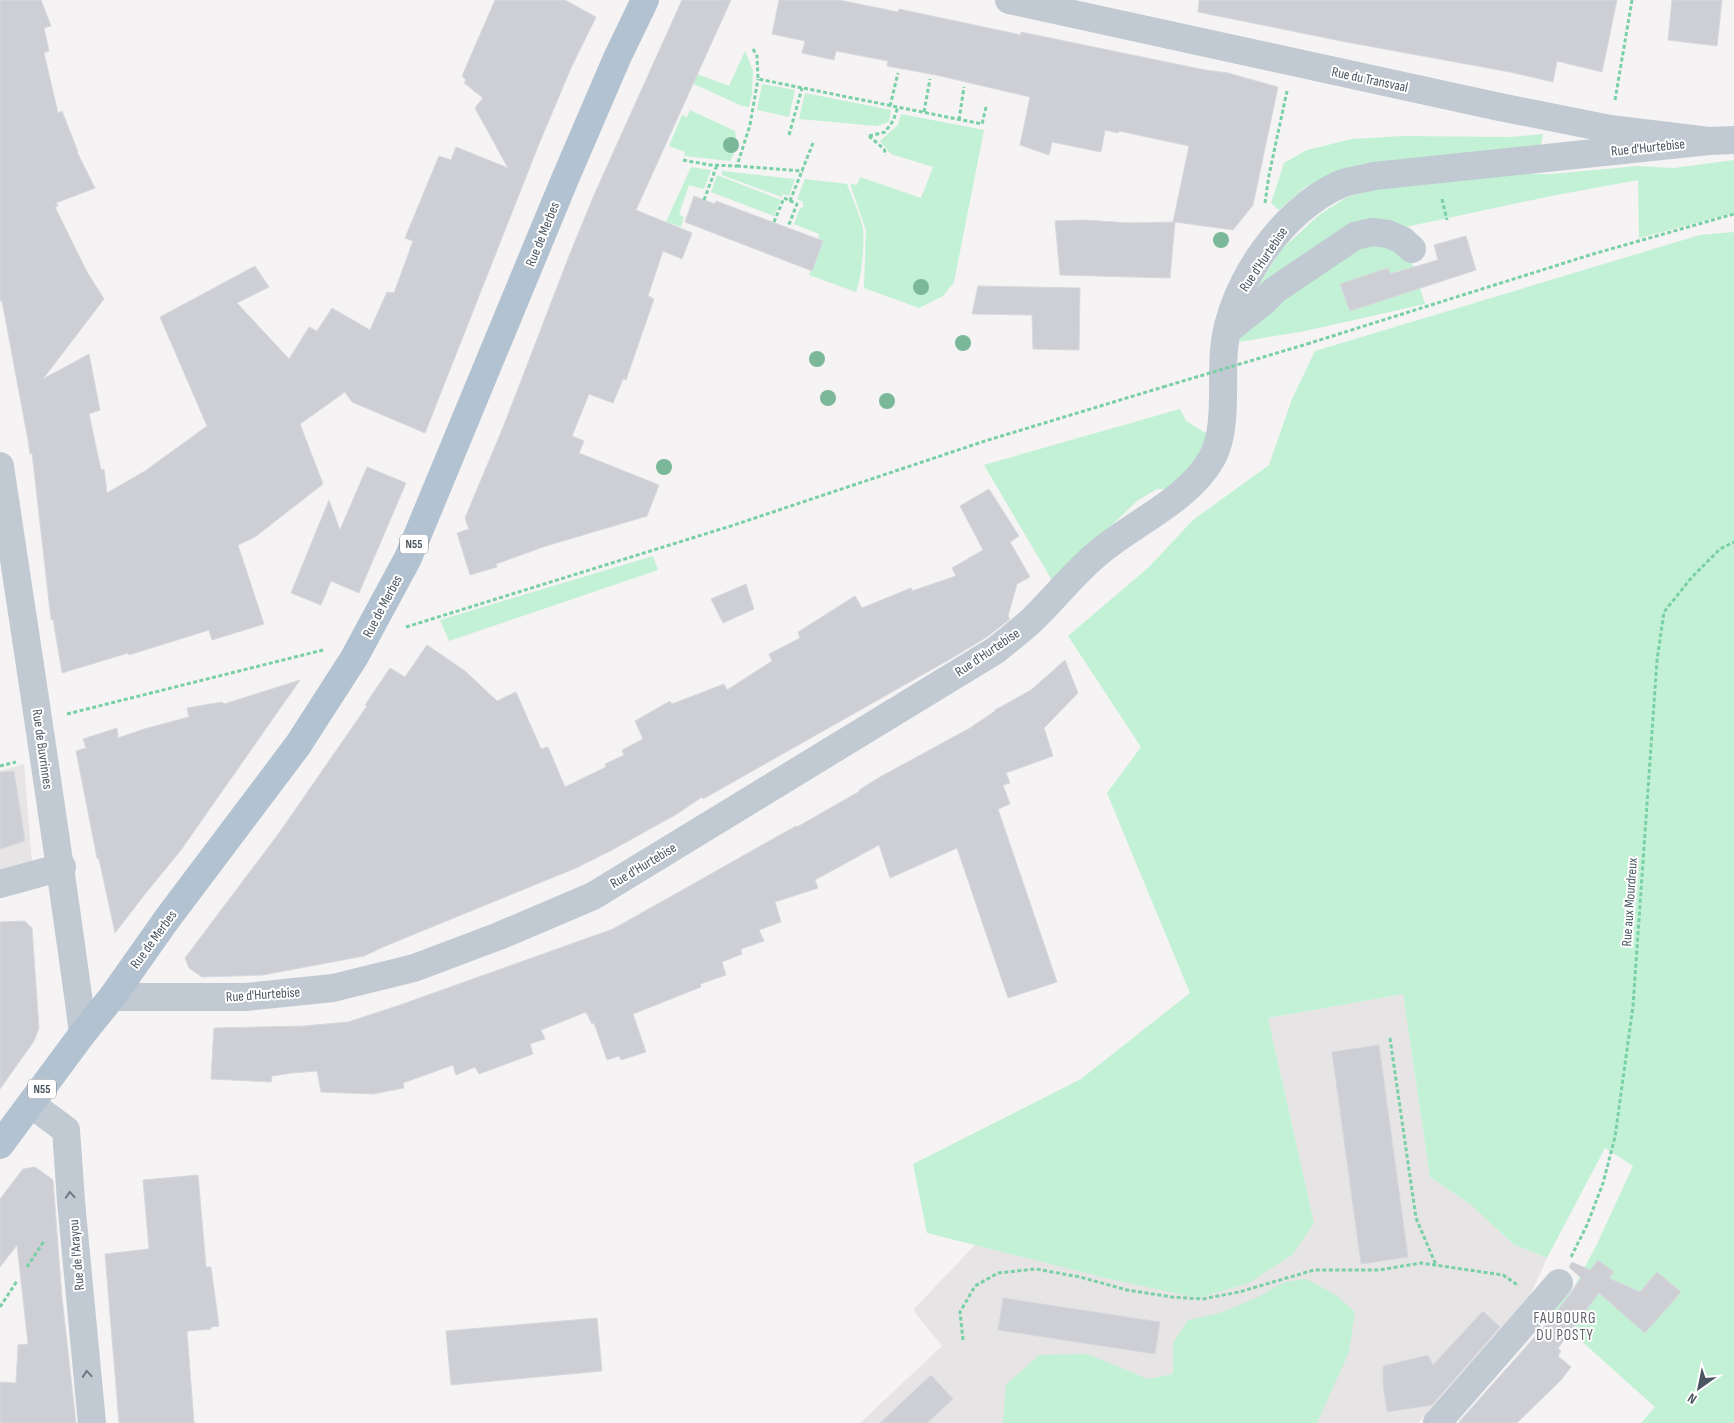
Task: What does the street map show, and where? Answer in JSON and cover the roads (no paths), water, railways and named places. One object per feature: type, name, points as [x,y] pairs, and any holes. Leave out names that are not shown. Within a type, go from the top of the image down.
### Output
[{"type":"main road","name":"Rue de Merbes","points":[[0,1145],[298,745],[354,658],[408,558],[565,180],[617,58],[645,0]]},
{"type":"street","name":"Rue du Transvaal","points":[[1009,0],[1610,129],[1722,140]]},
{"type":"street","name":"Rue d'Hurtebise","points":[[112,997],[246,997],[333,988],[414,968],[499,936],[593,896],[996,650],[1030,622],[1097,554],[1189,487],[1213,457],[1220,437],[1224,349],[1234,303],[1247,278],[1268,246],[1289,220],[1316,199],[1342,184],[1374,176],[1722,140]]},
{"type":"street","points":[[1228,330],[1275,290],[1355,236],[1372,232],[1388,234],[1402,240],[1412,249]]},
{"type":"street","name":"Rue de Buvrinnes","points":[[0,466],[62,867],[84,1033]]},
{"type":"street","points":[[0,884],[62,867]]},
{"type":"street","name":"Rue de l'Arayou","points":[[31,1104],[66,1130],[92,1423]]},
{"type":"street","points":[[1436,1423],[1559,1283]]},
{"type":"district","name":"FAUBOURG DU POSTY","points":[[1565,1326]]}]
